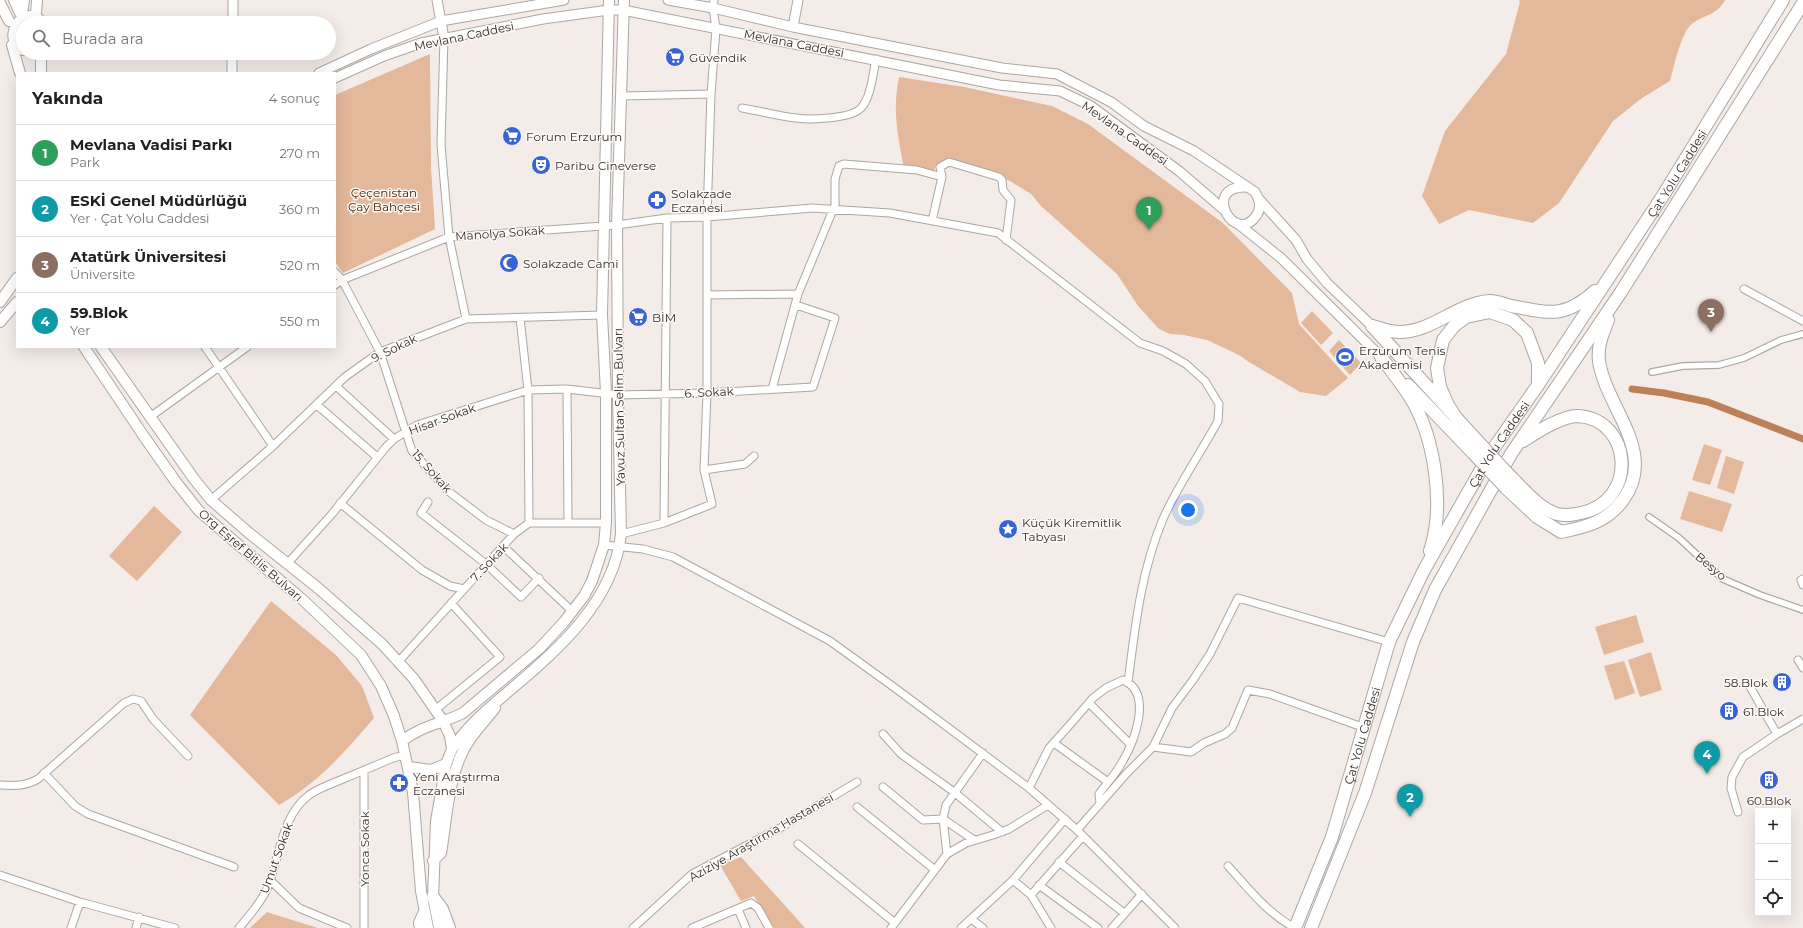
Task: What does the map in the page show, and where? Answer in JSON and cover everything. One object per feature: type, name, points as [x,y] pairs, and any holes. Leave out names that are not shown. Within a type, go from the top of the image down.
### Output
[{"type":"highway","name":"Çat Yolu Caddesi","points":[[1295,928],[1332,837],[1389,642],[1424,570],[1491,452],[1538,385],[1664,194],[1783,0]]},
{"type":"highway","name":"Çat Yolu Caddesi","points":[[1311,928],[1366,792],[1413,642],[1435,590],[1488,494],[1519,444],[1620,292],[1803,3]]},
{"type":"highway","points":[[1372,326],[1397,332],[1413,331],[1424,328],[1477,303],[1492,301],[1537,312],[1550,313],[1568,310],[1585,300],[1606,281]]},
{"type":"highway","points":[[1381,357],[1478,450],[1509,483],[1537,518],[1560,532],[1591,525],[1603,520],[1615,510],[1632,487],[1636,460],[1623,421],[1603,379],[1599,359],[1600,340],[1620,292]]},
{"type":"highway","points":[[1478,450],[1448,405],[1440,387],[1437,368],[1443,340],[1454,326],[1466,317],[1490,312],[1513,320],[1527,333],[1538,363],[1538,385]]},
{"type":"highway","points":[[1372,326],[1460,424]]},
{"type":"highway","points":[[1381,357],[1410,397],[1423,423],[1434,467],[1437,510],[1433,544],[1424,570]]},
{"type":"highway","points":[[1509,483],[1546,509],[1557,514],[1568,516],[1592,511],[1611,498],[1621,478],[1622,460],[1617,444],[1608,429],[1595,420],[1576,416],[1551,424],[1519,444]]},
{"type":"highway","points":[[433,897],[442,909],[449,928]]},
{"type":"highway","points":[[421,928],[420,923],[424,914]]},
{"type":"main road","points":[[14,0],[21,13]]},
{"type":"main road","points":[[17,16],[21,13],[24,0]]},
{"type":"main road","points":[[21,13],[36,14],[37,0]]},
{"type":"main road","points":[[0,3],[9,22],[7,34],[16,59]]},
{"type":"main road","name":"Yavuz Sultan Selim Bulvarı","points":[[443,721],[463,713],[490,692],[539,649],[573,612],[592,581],[604,545],[606,523],[606,393],[602,315],[609,5]]},
{"type":"main road","name":"Yavuz Sultan Selim Bulvarı","points":[[452,748],[463,732],[550,655],[588,612],[611,574],[620,546],[617,225],[624,5]]},
{"type":"main road","points":[[9,22],[16,17]]},
{"type":"main road","points":[[12,45],[16,47]]},
{"type":"main road","points":[[16,60],[20,72]]},
{"type":"main road","points":[[41,60],[41,72]]},
{"type":"main road","points":[[0,302],[16,279]]},
{"type":"main road","points":[[0,322],[16,303]]},
{"type":"main road","name":"Org Eşref Bitlis Bulvarı","points":[[85,348],[145,438],[176,482],[199,511],[302,600],[361,655],[381,686],[394,716],[402,741]]},
{"type":"main road","points":[[102,348],[194,479],[211,500],[368,630],[399,661],[414,679],[443,721],[450,736],[452,748],[446,764],[436,821],[433,861],[433,897],[439,928]]},
{"type":"main road","points":[[433,861],[441,853],[453,782],[459,759],[471,738],[495,709],[499,699]]},
{"type":"main road","points":[[428,928],[424,914],[421,891],[416,809],[409,767],[402,741],[422,728],[443,721]]},
{"type":"main road","points":[[409,767],[431,770],[446,764]]},
{"type":"street","points":[[233,0],[233,16]]},
{"type":"street","points":[[437,0],[444,38],[441,145],[449,237],[466,319]]},
{"type":"street","name":"Mevlana Caddesi","points":[[321,72],[371,49],[441,21],[564,0]]},
{"type":"street","name":"Mevlana Caddesi","points":[[668,0],[713,4],[793,27],[1002,68],[1058,74],[1111,102],[1144,126],[1194,151],[1245,187]]},
{"type":"street","points":[[793,27],[798,0]]},
{"type":"street","points":[[621,534],[664,523],[712,504],[704,470],[707,393],[707,217],[710,94],[716,29],[713,4]]},
{"type":"street","name":"Mevlana Caddesi","points":[[336,78],[384,56],[421,43],[609,5],[624,5],[716,29],[876,59],[999,85],[1060,91],[1091,106],[1179,171],[1223,209]]},
{"type":"street","points":[[742,108],[797,118],[852,114],[861,108],[866,101],[876,59]]},
{"type":"street","points":[[232,60],[232,72]]},
{"type":"street","points":[[999,85],[1002,68]]},
{"type":"street","points":[[621,96],[710,94]]},
{"type":"street","points":[[932,221],[942,177],[940,167],[949,162],[998,177],[1002,180],[1003,190],[1011,200],[1006,240]]},
{"type":"street","points":[[772,389],[798,294],[835,205],[835,179],[839,166],[844,164],[917,170],[942,177]]},
{"type":"street","points":[[1372,326],[1327,283],[1307,259],[1296,240],[1258,198],[1255,192],[1245,187],[1233,189],[1228,192],[1223,209],[1230,219],[1281,258],[1381,357]]},
{"type":"street","points":[[1237,223],[1247,222],[1257,215],[1259,210],[1258,198]]},
{"type":"street","name":"Manolya Sokak","points":[[336,284],[342,280],[449,237],[617,225],[667,218],[707,217],[812,208],[890,213],[998,234],[1140,343],[1163,351],[1186,364],[1205,381],[1219,404],[1218,421],[1163,519],[1146,566],[1134,633],[1128,683]]},
{"type":"street","points":[[664,523],[664,394],[667,218]]},
{"type":"street","name":"15. Sokak","points":[[336,273],[342,280],[380,352],[412,451],[448,491],[486,520],[514,534]]},
{"type":"street","points":[[1744,290],[1803,321]]},
{"type":"street","points":[[707,295],[798,294]]},
{"type":"street","name":"6. Sokak","points":[[606,393],[618,395],[707,393],[813,387],[835,318],[796,305]]},
{"type":"street","name":"9. Sokak","points":[[211,500],[274,446],[345,377],[380,352],[466,319],[602,315]]},
{"type":"street","points":[[520,318],[528,390],[529,523],[606,523]]},
{"type":"street","points":[[1652,372],[1683,366],[1719,365],[1738,360],[1781,340],[1803,334]]},
{"type":"street","points":[[206,348],[274,446]]},
{"type":"street","points":[[150,417],[246,348]]},
{"type":"street","points":[[336,386],[394,439]]},
{"type":"street","points":[[567,389],[568,523]]},
{"type":"street","name":"Hisar Sokak","points":[[287,564],[340,503],[377,457],[394,439],[417,425],[528,390],[567,389],[606,393]]},
{"type":"street","points":[[317,405],[377,457]]},
{"type":"street","points":[[704,470],[745,464],[754,456]]},
{"type":"street","points":[[428,502],[421,513],[486,564],[521,597],[539,578]]},
{"type":"street","points":[[340,503],[422,570],[450,586],[464,589]]},
{"type":"street","name":"Besyo","points":[[1649,517],[1678,538],[1723,580],[1803,610]]},
{"type":"street","name":"7. Sokak","points":[[399,661],[514,534],[529,523]]},
{"type":"street","points":[[604,545],[643,549],[673,557],[830,641],[983,752],[1029,788],[1077,830],[1175,928]]},
{"type":"street","points":[[503,546],[539,578],[573,612]]},
{"type":"street","points":[[1803,579],[1801,580],[1803,584]]},
{"type":"street","points":[[1077,830],[1152,747],[1172,708],[1210,654],[1238,598],[1389,642]]},
{"type":"street","points":[[435,710],[500,657],[451,603]]},
{"type":"street","points":[[1798,660],[1803,668]]},
{"type":"street","points":[[1029,788],[1049,748],[1089,703],[1106,688],[1123,680],[1136,692],[1139,707],[1139,719],[1122,764],[1099,794],[1100,803]]},
{"type":"street","points":[[1749,685],[1777,734]]},
{"type":"street","points":[[1152,747],[1191,752],[1204,743],[1225,734],[1232,728],[1248,690],[1270,694],[1365,728]]},
{"type":"street","points":[[0,785],[18,786],[29,784],[44,773],[124,703],[133,699],[141,701],[153,719],[188,756]]},
{"type":"street","points":[[1089,703],[1130,744]]},
{"type":"street","points":[[1738,812],[1731,788],[1732,777],[1737,765],[1743,758],[1777,734],[1803,719]]},
{"type":"street","points":[[883,734],[901,754],[954,792],[1002,832]]},
{"type":"street","points":[[1054,743],[1108,782]]},
{"type":"street","points":[[947,854],[943,819],[946,804],[983,752]]},
{"type":"street","name":"Umut Sokak","points":[[239,928],[258,905],[270,880],[280,845],[294,811],[300,803],[318,790],[393,758],[405,755]]},
{"type":"street","name":"Yonca Sokak","points":[[364,770],[364,928]]},
{"type":"street","points":[[44,773],[75,806],[88,814],[234,867]]},
{"type":"street","name":"Aziziye Araştırma Hastanesi","points":[[633,928],[692,874],[780,828],[857,782]]},
{"type":"street","points":[[882,787],[923,820],[943,819],[974,840]]},
{"type":"street","points":[[798,844],[892,927],[947,854],[974,840],[1002,832],[1048,805]]},
{"type":"street","points":[[857,807],[935,870]]},
{"type":"street","points":[[961,928],[1013,880],[1065,819]]},
{"type":"street","points":[[1031,895],[1083,836]]},
{"type":"street","points":[[1059,862],[1124,913]]},
{"type":"street","points":[[1228,866],[1271,913],[1295,928]]},
{"type":"street","points":[[0,875],[80,902],[175,928]]},
{"type":"street","points":[[270,880],[299,908],[347,928]]},
{"type":"street","points":[[1013,880],[1038,903],[1051,928]]},
{"type":"street","points":[[1039,885],[1098,928]]},
{"type":"street","points":[[1112,928],[1142,894]]},
{"type":"street","points":[[71,928],[80,902]]},
{"type":"street","points":[[692,928],[751,903],[758,908],[770,928]]},
{"type":"street","points":[[738,909],[746,928]]},
{"type":"street","points":[[136,928],[139,917]]},
{"type":"street","points":[[972,919],[983,928]]},
{"type":"green space","points":[[1519,0],[1725,0],[1718,9],[1693,23],[1689,27],[1678,50],[1670,81],[1642,98],[1613,121],[1559,203],[1533,223],[1469,210],[1439,224],[1422,196],[1445,131],[1506,54],[1520,2]]},
{"type":"green space","name":"Çeçenistan Çay Bahçesi","points":[[430,54],[431,167],[435,229],[343,273],[336,263],[336,95]]},
{"type":"green space","points":[[899,77],[964,87],[1052,106],[1088,124],[1223,223],[1292,293],[1299,324],[1348,378],[1326,396],[1300,392],[1239,355],[1207,340],[1184,335],[1170,334],[1159,329],[1138,306],[1117,274],[1041,206],[1031,194],[1010,181],[944,161],[935,167],[934,175],[904,169],[896,113]]},
{"type":"green space","name":"Erzurum Tenis Akademisi","points":[[1312,311],[1333,333],[1321,345],[1301,323]]},
{"type":"green space","name":"Erzurum Tenis Akademisi","points":[[1339,340],[1361,363],[1350,375],[1329,351]]},
{"type":"green space","points":[[1704,444],[1722,450],[1710,485],[1692,480]]},
{"type":"green space","points":[[1726,456],[1744,462],[1734,494],[1717,488]]},
{"type":"green space","points":[[1689,491],[1732,504],[1722,532],[1680,519]]},
{"type":"green space","points":[[154,506],[182,532],[137,581],[109,556]]},
{"type":"green space","points":[[271,601],[336,655],[362,686],[374,718],[319,777],[279,805],[190,715]]},
{"type":"green space","points":[[1636,615],[1644,642],[1604,655],[1595,627]]},
{"type":"green space","points":[[1651,652],[1662,690],[1640,697],[1628,660]]},
{"type":"green space","points":[[1624,661],[1635,693],[1615,700],[1604,666]]},
{"type":"green space","points":[[741,857],[805,928],[774,928],[754,896],[741,901],[720,865]]},
{"type":"green space","points":[[267,912],[273,914],[318,928],[250,928]]},
{"type":"waterway","points":[[1632,389],[1664,393],[1708,402],[1803,439]]},
{"type":"place","name":"Güvendik","points":[[675,57]]},
{"type":"place","name":"Forum Erzurum","points":[[512,136]]},
{"type":"place","name":"Paribu Cineverse","points":[[541,165]]},
{"type":"place","name":"Solakzade Eczanesi","points":[[657,200]]},
{"type":"place","name":"Mevlana Vadisi Parkı","points":[[1149,230]]},
{"type":"place","name":"Solakzade Cami","points":[[509,263]]},
{"type":"place","name":"BİM","points":[[638,317]]},
{"type":"place","name":"Atatürk Üniversitesi","points":[[1711,332]]},
{"type":"place","name":"Erzurum Tenis Akademisi","points":[[1345,357]]},
{"type":"place","name":"Küçük Kiremitlik Tabyası","points":[[1008,529]]},
{"type":"place","name":"58.Blok","points":[[1782,682]]},
{"type":"place","name":"61.Blok","points":[[1729,711]]},
{"type":"place","name":"59.Blok","points":[[1707,774]]},
{"type":"place","name":"60.Blok","points":[[1769,780]]},
{"type":"place","name":"Yeni Araştırma Eczanesi","points":[[399,783]]},
{"type":"place","name":"ESKİ Genel Müdürlüğü","points":[[1410,817]]}]
